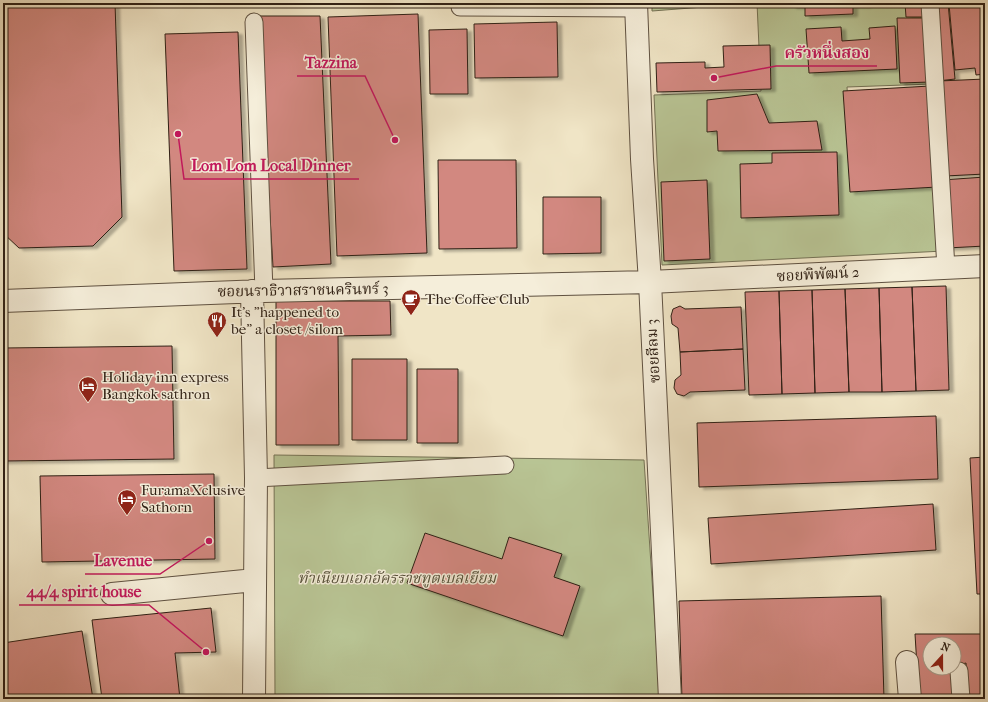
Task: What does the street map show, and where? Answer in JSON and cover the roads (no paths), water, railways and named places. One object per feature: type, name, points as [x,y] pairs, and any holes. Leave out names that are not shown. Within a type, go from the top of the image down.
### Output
[{"type":"street","name":"ซอยสีลม 3","points":[[636,6],[670,699]]},
{"type":"street","name":"ซอยพิพัฒน์ 2","points":[[650,282],[985,266]]},
{"type":"street","name":"ซอยนราธิวาสราชนครินทร์ 3","points":[[3,301],[258,291],[650,282]]},
{"type":"street","points":[[254,699],[258,291]]},
{"type":"street","points":[[112,594],[255,580]]},
{"type":"street","points":[[907,662],[910,699]]},
{"type":"lane","points":[[930,3],[946,268]]},
{"type":"lane","points":[[460,7],[636,6]]},
{"type":"lane","points":[[254,22],[258,291]]},
{"type":"lane","points":[[256,478],[505,465]]},
{"type":"lane","points":[[959,676],[961,699]]},
{"type":"place","name":"ครัวหนึ่งสอง","points":[[714,78]]},
{"type":"place","name":"Lom Lom Local Dinner","points":[[178,134]]},
{"type":"place","name":"Tazzina","points":[[395,140]]},
{"type":"place","name":"The Coffee Club","points":[[411,316]]},
{"type":"place","name":"It's \"happened to be\" a closet /silom","points":[[217,338]]},
{"type":"place","name":"Holiday inn express Bangkok sathron","points":[[88,403]]},
{"type":"place","name":"FuramaXclusive Sathorn","points":[[127,516]]},
{"type":"place","name":"Lavenue","points":[[209,541]]},
{"type":"place","name":"44/4 spirit house","points":[[206,652]]},
{"type":"park label","name":"ทำเนียบเอกอัครราชทูตเบลเยียม","points":[[397,578]]}]
